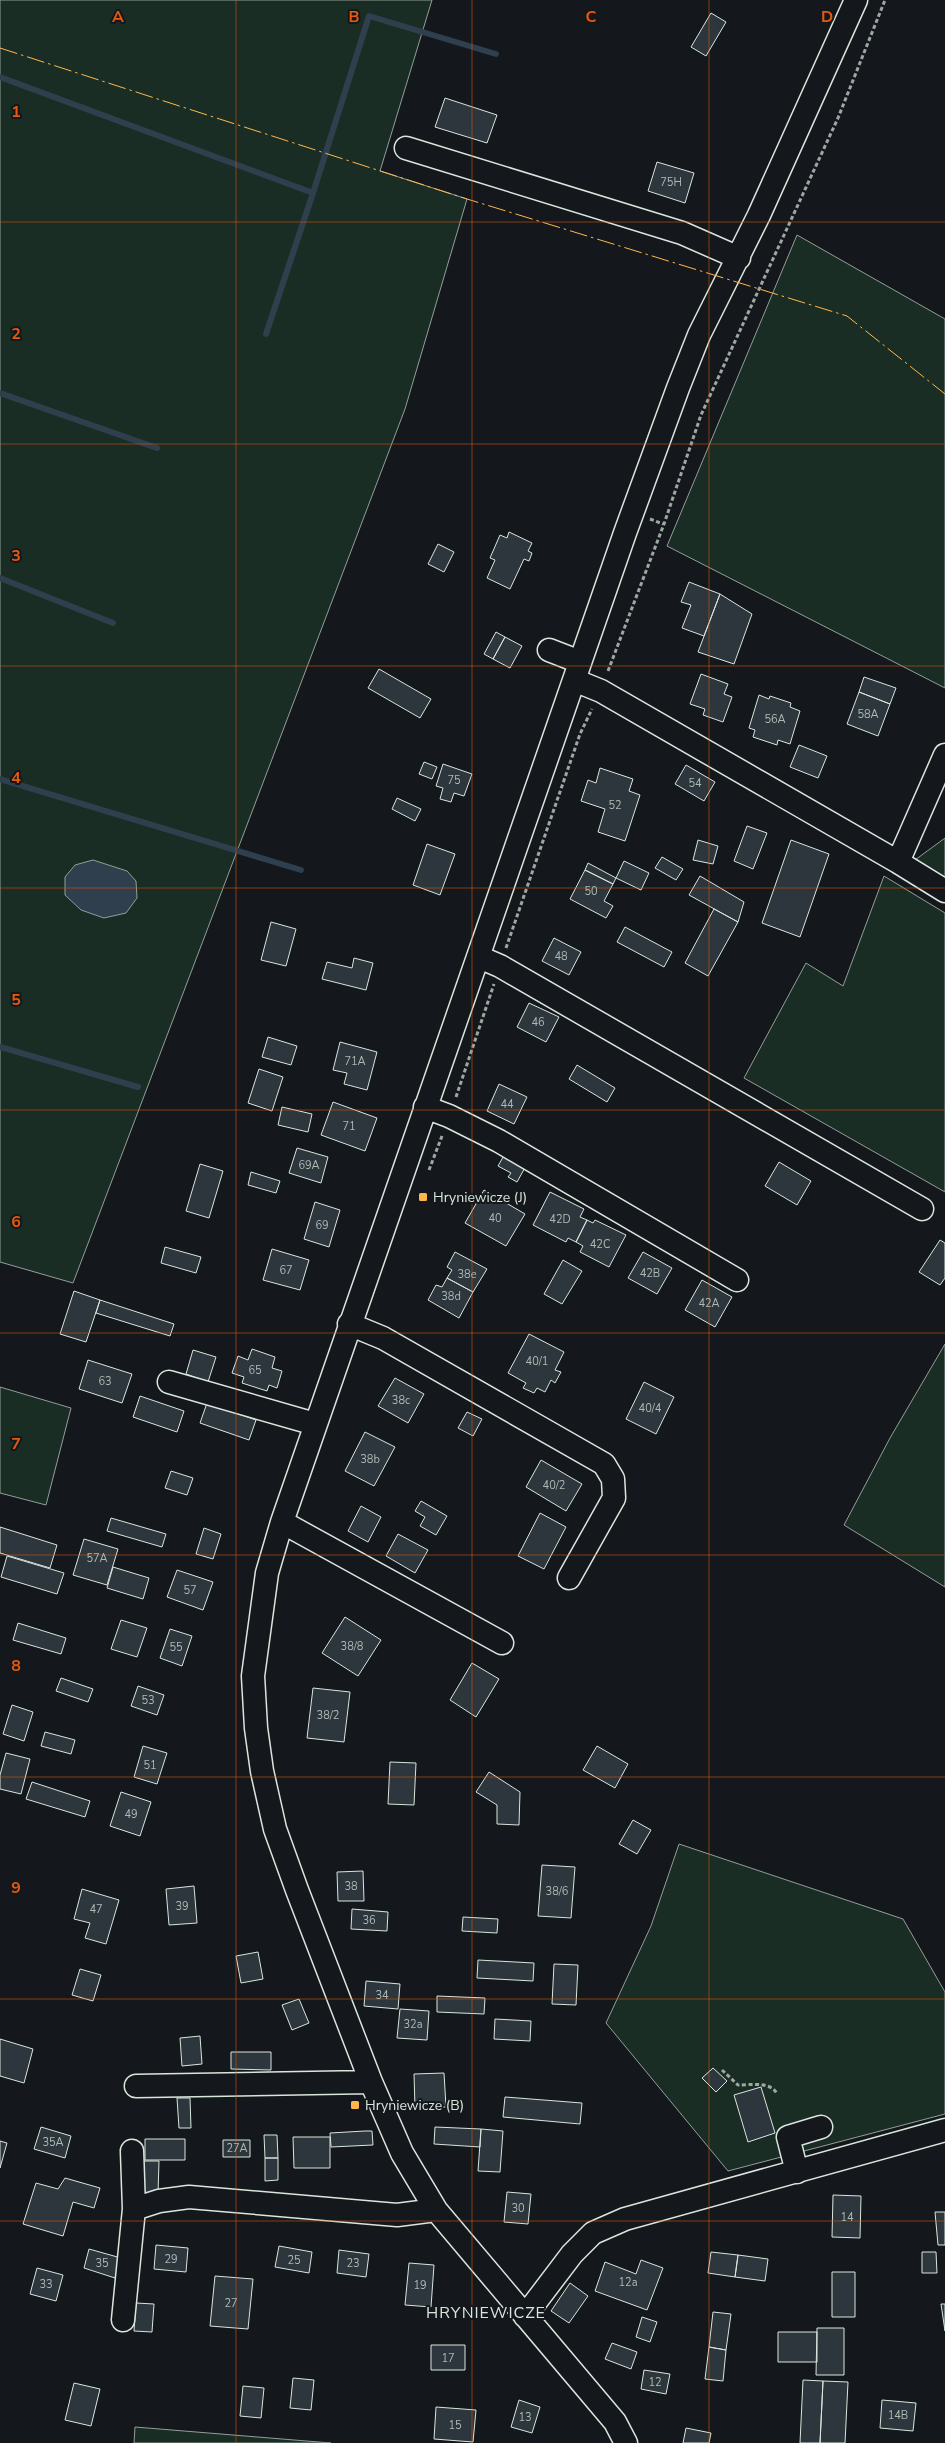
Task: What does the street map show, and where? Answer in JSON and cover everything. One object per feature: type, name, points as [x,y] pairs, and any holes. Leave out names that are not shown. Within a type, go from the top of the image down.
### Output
[{"type":"street","points":[[626,2443],[615,2422],[540,2349],[525,2316],[498,2299],[436,2210],[402,2153],[371,2082],[275,1829],[262,1771],[256,1728],[253,1676],[267,1573],[282,1522],[349,1324],[479,957],[577,671],[690,356],[739,258],[856,0]]},
{"type":"street","points":[[406,148],[682,233],[739,258]]},
{"type":"street","points":[[549,650],[601,692],[898,862],[945,891]]},
{"type":"street","points":[[898,862],[945,756]]},
{"type":"street","points":[[479,957],[500,966],[922,1209]]},
{"type":"street","points":[[425,1107],[449,1116],[499,1141],[737,1280]]},
{"type":"street","points":[[349,1324],[382,1338],[604,1464],[613,1479],[614,1498],[569,1578]]},
{"type":"street","points":[[169,1382],[315,1424]]},
{"type":"street","points":[[282,1522],[502,1643]]},
{"type":"street","points":[[136,2086],[371,2082]]},
{"type":"street","points":[[796,2172],[788,2137],[821,2127]]},
{"type":"street","points":[[525,2316],[572,2254],[593,2233],[625,2220],[945,2130]]},
{"type":"street","points":[[123,2320],[134,2209],[132,2151]]},
{"type":"street","points":[[134,2209],[159,2201],[189,2198],[397,2215],[436,2210]]},
{"type":"path","points":[[425,1178],[449,1116],[580,734],[601,692],[664,524],[701,415],[838,118],[885,0]]},
{"type":"path","points":[[722,2070],[738,2085],[766,2086],[775,2090],[777,2094]]},
{"type":"green space","points":[[0,0],[432,0],[380,171],[467,199],[405,409],[73,1283],[0,1262]]},
{"type":"green space","points":[[797,235],[945,319],[945,688],[667,546]]},
{"type":"green space","points":[[945,838],[945,877],[915,860]]},
{"type":"green space","points":[[884,876],[945,913],[945,1192],[744,1078],[806,963],[843,986]]},
{"type":"green space","points":[[945,1344],[945,1587],[844,1525],[890,1438]]},
{"type":"green space","points":[[0,1387],[71,1408],[46,1505],[0,1493]]},
{"type":"green space","points":[[679,1844],[903,1919],[945,1992],[945,2114],[728,2171],[606,2023],[651,1926]]},
{"type":"green space","points":[[135,2427],[331,2443],[134,2443]]},
{"type":"water","points":[[93,860],[127,871],[136,881],[137,898],[126,913],[104,918],[81,910],[65,895],[65,877],[75,865]]},
{"type":"building","points":[[711,13],[726,22],[706,56],[691,47]]},
{"type":"building","points":[[445,98],[497,115],[487,143],[435,127]]},
{"type":"building","points":[[657,162],[694,173],[685,203],[648,191]]},
{"type":"building","points":[[509,532],[532,543],[528,551],[532,553],[529,561],[524,559],[510,589],[487,578],[495,560],[490,558],[500,535],[507,538]]},
{"type":"building","points":[[438,544],[454,552],[444,572],[428,564]]},
{"type":"building","points":[[689,582],[720,594],[704,636],[682,628],[691,605],[681,602]]},
{"type":"building","points":[[720,594],[752,614],[734,664],[698,652]]},
{"type":"building","points":[[496,632],[505,637],[493,659],[484,654]]},
{"type":"building","points":[[505,637],[522,646],[510,668],[493,659]]},
{"type":"building","points":[[379,669],[431,699],[420,718],[368,688]]},
{"type":"building","points":[[701,674],[728,684],[724,694],[732,697],[723,722],[703,715],[705,709],[690,704]]},
{"type":"building","points":[[864,677],[896,688],[890,704],[859,692]]},
{"type":"building","points":[[859,692],[890,704],[878,736],[847,724]]},
{"type":"building","points":[[759,695],[769,699],[770,696],[791,703],[790,707],[800,711],[790,744],[778,740],[777,745],[753,737],[755,730],[749,728]]},
{"type":"building","points":[[799,745],[827,756],[818,778],[790,767]]},
{"type":"building","points":[[424,762],[437,767],[432,779],[419,774]]},
{"type":"building","points":[[443,764],[472,774],[464,796],[454,793],[451,802],[440,799],[443,788],[436,786]]},
{"type":"building","points":[[686,765],[715,782],[704,801],[675,784]]},
{"type":"building","points":[[600,768],[633,779],[629,791],[640,795],[625,841],[598,832],[605,809],[581,801],[588,780],[596,783]]},
{"type":"building","points":[[397,798],[421,809],[415,821],[392,809]]},
{"type":"building","points":[[747,826],[767,833],[753,869],[734,861]]},
{"type":"building","points":[[698,840],[718,846],[713,864],[693,860]]},
{"type":"building","points":[[791,840],[829,854],[800,937],[762,923]]},
{"type":"building","points":[[427,844],[455,854],[440,895],[413,885]]},
{"type":"building","points":[[662,857],[683,869],[676,880],[655,868]]},
{"type":"building","points":[[624,861],[649,873],[641,890],[616,878]]},
{"type":"building","points":[[588,863],[616,878],[613,884],[585,870]]},
{"type":"building","points":[[585,870],[613,884],[604,901],[613,906],[606,918],[570,899]]},
{"type":"building","points":[[700,876],[744,902],[738,922],[689,895]]},
{"type":"building","points":[[714,909],[738,922],[708,976],[685,963]]},
{"type":"building","points":[[271,922],[296,929],[286,966],[261,960]]},
{"type":"building","points":[[625,927],[672,952],[664,967],[617,942]]},
{"type":"building","points":[[554,938],[581,952],[569,975],[542,961]]},
{"type":"building","points":[[354,958],[373,963],[366,990],[322,979],[327,962],[352,968]]},
{"type":"building","points":[[529,1003],[559,1017],[546,1042],[517,1027]]},
{"type":"building","points":[[268,1037],[297,1046],[291,1065],[262,1057]]},
{"type":"building","points":[[340,1042],[377,1052],[367,1090],[344,1084],[347,1073],[333,1070]]},
{"type":"building","points":[[577,1065],[615,1088],[607,1102],[569,1079]]},
{"type":"building","points":[[259,1069],[283,1077],[272,1111],[248,1103]]},
{"type":"building","points":[[499,1084],[527,1097],[514,1124],[487,1111]]},
{"type":"building","points":[[333,1102],[377,1118],[365,1151],[321,1135]]},
{"type":"building","points":[[282,1107],[312,1114],[308,1132],[278,1125]]},
{"type":"building","points":[[297,1148],[328,1157],[321,1183],[289,1173]]},
{"type":"building","points":[[506,1152],[527,1164],[517,1182],[508,1177],[511,1173],[498,1166]]},
{"type":"building","points":[[779,1162],[811,1181],[797,1205],[765,1186]]},
{"type":"building","points":[[200,1164],[223,1171],[209,1218],[186,1211]]},
{"type":"building","points":[[251,1172],[280,1181],[276,1193],[248,1185]]},
{"type":"building","points":[[484,1190],[525,1214],[506,1246],[465,1223]]},
{"type":"building","points":[[550,1192],[584,1209],[580,1217],[587,1220],[576,1242],[568,1238],[566,1242],[533,1225]]},
{"type":"building","points":[[315,1202],[340,1210],[329,1247],[304,1239]]},
{"type":"building","points":[[587,1220],[593,1223],[595,1220],[626,1235],[609,1267],[580,1252],[583,1246],[576,1242]]},
{"type":"building","points":[[940,1240],[945,1243],[945,1278],[940,1285],[919,1272]]},
{"type":"building","points":[[165,1247],[201,1257],[196,1273],[161,1263]]},
{"type":"building","points":[[272,1249],[309,1260],[300,1290],[263,1280]]},
{"type":"building","points":[[455,1252],[487,1269],[473,1292],[447,1278],[452,1270],[447,1267]]},
{"type":"building","points":[[643,1252],[672,1268],[657,1294],[628,1278]]},
{"type":"building","points":[[563,1260],[582,1271],[562,1304],[544,1294]]},
{"type":"building","points":[[447,1278],[473,1292],[459,1318],[428,1300],[436,1285],[442,1287]]},
{"type":"building","points":[[702,1280],[732,1297],[715,1327],[685,1310]]},
{"type":"building","points":[[74,1291],[100,1300],[86,1342],[60,1334]]},
{"type":"building","points":[[100,1300],[174,1324],[170,1336],[96,1313]]},
{"type":"building","points":[[529,1334],[564,1352],[555,1370],[561,1372],[555,1383],[551,1380],[545,1392],[537,1388],[534,1393],[523,1388],[526,1383],[508,1373]]},
{"type":"building","points":[[252,1349],[275,1357],[272,1368],[282,1371],[277,1388],[269,1385],[267,1391],[242,1383],[244,1377],[232,1373],[238,1356],[248,1360]]},
{"type":"building","points":[[193,1350],[216,1357],[208,1382],[186,1374]]},
{"type":"building","points":[[88,1360],[132,1374],[122,1403],[79,1389]]},
{"type":"building","points":[[395,1378],[424,1394],[408,1423],[378,1406]]},
{"type":"building","points":[[644,1382],[674,1397],[656,1434],[626,1419]]},
{"type":"building","points":[[140,1396],[184,1411],[177,1432],[133,1417]]},
{"type":"building","points":[[207,1403],[256,1420],[249,1440],[200,1423]]},
{"type":"building","points":[[467,1412],[482,1419],[473,1436],[458,1428]]},
{"type":"building","points":[[365,1432],[395,1447],[374,1486],[345,1471]]},
{"type":"building","points":[[541,1460],[582,1484],[566,1511],[526,1487]]},
{"type":"building","points":[[171,1471],[193,1478],[187,1495],[165,1488]]},
{"type":"building","points":[[421,1501],[447,1516],[436,1535],[420,1526],[425,1517],[415,1511]]},
{"type":"building","points":[[361,1506],[381,1517],[368,1542],[348,1531]]},
{"type":"building","points":[[540,1513],[566,1527],[544,1569],[518,1556]]},
{"type":"building","points":[[111,1518],[166,1534],[162,1547],[107,1531]]},
{"type":"building","points":[[0,1527],[57,1545],[50,1568],[0,1553]]},
{"type":"building","points":[[204,1528],[221,1534],[213,1559],[196,1554]]},
{"type":"building","points":[[398,1534],[428,1550],[415,1573],[386,1556]]},
{"type":"building","points":[[84,1539],[118,1549],[107,1585],[73,1575]]},
{"type":"building","points":[[7,1556],[64,1573],[57,1594],[1,1577]]},
{"type":"building","points":[[113,1567],[149,1578],[143,1599],[107,1588]]},
{"type":"building","points":[[177,1570],[213,1582],[203,1610],[167,1597]]},
{"type":"building","points":[[345,1617],[381,1640],[358,1676],[322,1653]]},
{"type":"building","points":[[121,1620],[147,1628],[137,1657],[111,1649]]},
{"type":"building","points":[[18,1623],[66,1638],[61,1654],[13,1640]]},
{"type":"building","points":[[170,1629],[192,1636],[182,1666],[160,1658]]},
{"type":"building","points":[[472,1663],[499,1679],[476,1717],[450,1700]]},
{"type":"building","points":[[61,1678],[93,1689],[88,1702],[56,1691]]},
{"type":"building","points":[[138,1686],[164,1695],[157,1715],[131,1706]]},
{"type":"building","points":[[313,1688],[350,1692],[344,1742],[307,1738]]},
{"type":"building","points":[[12,1705],[33,1712],[24,1741],[3,1734]]},
{"type":"building","points":[[45,1732],[75,1740],[71,1754],[41,1746]]},
{"type":"building","points":[[143,1746],[167,1753],[157,1784],[134,1777]]},
{"type":"building","points":[[597,1746],[628,1764],[615,1788],[583,1770]]},
{"type":"building","points":[[6,1753],[30,1759],[21,1794],[0,1789],[0,1775]]},
{"type":"building","points":[[390,1762],[416,1763],[414,1805],[388,1804]]},
{"type":"building","points":[[489,1772],[520,1792],[519,1825],[497,1824],[497,1805],[476,1792]]},
{"type":"building","points":[[32,1782],[90,1801],[85,1817],[26,1799]]},
{"type":"building","points":[[121,1792],[151,1802],[140,1836],[110,1826]]},
{"type":"building","points":[[633,1820],[651,1830],[637,1854],[619,1844]]},
{"type":"building","points":[[542,1865],[575,1867],[571,1918],[538,1916]]},
{"type":"building","points":[[363,1871],[364,1901],[338,1901],[337,1872]]},
{"type":"building","points":[[194,1886],[197,1923],[169,1925],[166,1889]]},
{"type":"building","points":[[82,1889],[119,1900],[106,1944],[85,1938],[90,1923],[74,1919]]},
{"type":"building","points":[[352,1909],[388,1912],[387,1931],[351,1929]]},
{"type":"building","points":[[463,1917],[498,1919],[497,1933],[462,1931]]},
{"type":"building","points":[[258,1952],[263,1979],[241,1983],[236,1956]]},
{"type":"building","points":[[478,1960],[534,1963],[533,1981],[477,1978]]},
{"type":"building","points":[[554,1964],[578,1965],[576,2005],[552,2004]]},
{"type":"building","points":[[80,1969],[101,1975],[93,2001],[72,1995]]},
{"type":"building","points":[[366,1981],[400,1984],[398,2009],[364,2006]]},
{"type":"building","points":[[437,1996],[485,1998],[484,2014],[437,2012]]},
{"type":"building","points":[[299,1999],[309,2023],[292,2030],[282,2005]]},
{"type":"building","points":[[400,2009],[429,2011],[427,2040],[397,2038]]},
{"type":"building","points":[[495,2019],[531,2021],[530,2041],[494,2039]]},
{"type":"building","points":[[200,2036],[202,2064],[182,2066],[180,2038]]},
{"type":"building","points":[[0,2039],[33,2049],[24,2083],[0,2076]]},
{"type":"building","points":[[231,2052],[271,2052],[271,2070],[231,2069]]},
{"type":"building","points":[[713,2068],[727,2081],[716,2092],[702,2078]]},
{"type":"building","points":[[444,2073],[446,2107],[415,2108],[414,2074]]},
{"type":"building","points":[[761,2087],[775,2133],[748,2142],[734,2095]]},
{"type":"building","points":[[505,2097],[582,2103],[580,2124],[503,2117]]},
{"type":"building","points":[[177,2098],[190,2098],[191,2128],[179,2128]]},
{"type":"building","points":[[41,2127],[71,2136],[65,2158],[34,2149]]},
{"type":"building","points":[[435,2127],[481,2129],[480,2147],[434,2144]]},
{"type":"building","points":[[481,2129],[503,2131],[500,2172],[478,2171]]},
{"type":"building","points":[[372,2131],[373,2145],[331,2147],[330,2133]]},
{"type":"building","points":[[264,2135],[277,2135],[278,2158],[265,2158]]},
{"type":"building","points":[[293,2137],[330,2137],[330,2168],[294,2168]]},
{"type":"building","points":[[145,2139],[185,2139],[185,2160],[145,2160]]},
{"type":"building","points":[[223,2140],[250,2140],[250,2157],[223,2157]]},
{"type":"building","points":[[0,2141],[7,2143],[0,2168]]},
{"type":"building","points":[[265,2158],[278,2158],[278,2180],[265,2181]]},
{"type":"building","points":[[142,2161],[159,2161],[158,2194],[141,2194]]},
{"type":"building","points":[[65,2178],[100,2188],[94,2208],[73,2202],[63,2236],[23,2224],[36,2183],[58,2189]]},
{"type":"building","points":[[507,2192],[531,2194],[528,2224],[504,2222]]},
{"type":"building","points":[[833,2195],[861,2196],[860,2238],[832,2237]]},
{"type":"building","points":[[935,2212],[945,2212],[945,2245],[938,2245]]},
{"type":"building","points":[[156,2245],[188,2248],[186,2272],[154,2269]]},
{"type":"building","points":[[279,2246],[312,2252],[309,2273],[275,2267]]},
{"type":"building","points":[[89,2249],[121,2258],[115,2278],[84,2268]]},
{"type":"building","points":[[339,2250],[369,2254],[366,2277],[337,2273]]},
{"type":"building","points":[[711,2252],[738,2255],[735,2277],[708,2273]]},
{"type":"building","points":[[922,2252],[936,2252],[937,2273],[922,2273]]},
{"type":"building","points":[[738,2255],[768,2259],[765,2281],[735,2277]]},
{"type":"building","points":[[641,2260],[663,2268],[647,2310],[595,2291],[605,2262],[636,2274]]},
{"type":"building","points":[[409,2263],[434,2265],[431,2307],[405,2305]]},
{"type":"building","points":[[37,2268],[63,2275],[56,2301],[30,2294]]},
{"type":"building","points":[[832,2272],[855,2272],[855,2317],[832,2317]]},
{"type":"building","points":[[215,2276],[253,2279],[248,2329],[210,2326]]},
{"type":"building","points":[[570,2283],[588,2296],[569,2323],[551,2311]]},
{"type":"building","points":[[136,2303],[154,2304],[152,2332],[134,2331]]},
{"type":"building","points":[[941,2304],[945,2304],[945,2331]]},
{"type":"building","points":[[713,2312],[731,2314],[726,2350],[709,2347]]},
{"type":"building","points":[[642,2317],[657,2322],[650,2342],[636,2337]]},
{"type":"building","points":[[817,2328],[844,2328],[844,2375],[816,2375]]},
{"type":"building","points":[[778,2332],[817,2332],[817,2362],[778,2362]]},
{"type":"building","points":[[612,2343],[637,2352],[631,2369],[605,2359]]},
{"type":"building","points":[[431,2345],[465,2345],[465,2370],[431,2370]]},
{"type":"building","points":[[709,2347],[726,2350],[723,2381],[705,2379]]},
{"type":"building","points":[[644,2370],[670,2374],[666,2394],[641,2389]]},
{"type":"building","points":[[293,2378],[314,2380],[311,2410],[290,2408]]},
{"type":"building","points":[[803,2380],[823,2381],[820,2443],[800,2443]]},
{"type":"building","points":[[823,2381],[848,2382],[845,2443],[820,2443]]},
{"type":"building","points":[[74,2383],[100,2389],[91,2426],[65,2420]]},
{"type":"building","points":[[243,2386],[264,2388],[261,2418],[240,2416]]},
{"type":"building","points":[[519,2400],[540,2407],[532,2433],[511,2427]]},
{"type":"building","points":[[882,2400],[916,2403],[913,2431],[880,2428]]},
{"type":"building","points":[[436,2407],[476,2410],[473,2442],[434,2439]]},
{"type":"building","points":[[686,2428],[711,2433],[709,2443],[683,2443]]},
{"type":"waterway","points":[[0,77],[313,193],[369,16],[496,54]]},
{"type":"waterway","points":[[266,334],[313,193]]},
{"type":"waterway","points":[[0,393],[157,448]]},
{"type":"waterway","points":[[0,578],[113,623]]},
{"type":"waterway","points":[[0,779],[301,870]]},
{"type":"waterway","points":[[0,1047],[138,1087]]},
{"type":"power","points":[[0,48],[467,199],[847,316],[945,394]]},
{"type":"place","name":"Hryniewicze (J)","points":[[423,1197]]},
{"type":"place","name":"Hryniewicze (B)","points":[[355,2105]]},
{"type":"district","name":"HRYNIEWICZE","points":[[486,2312]]}]
